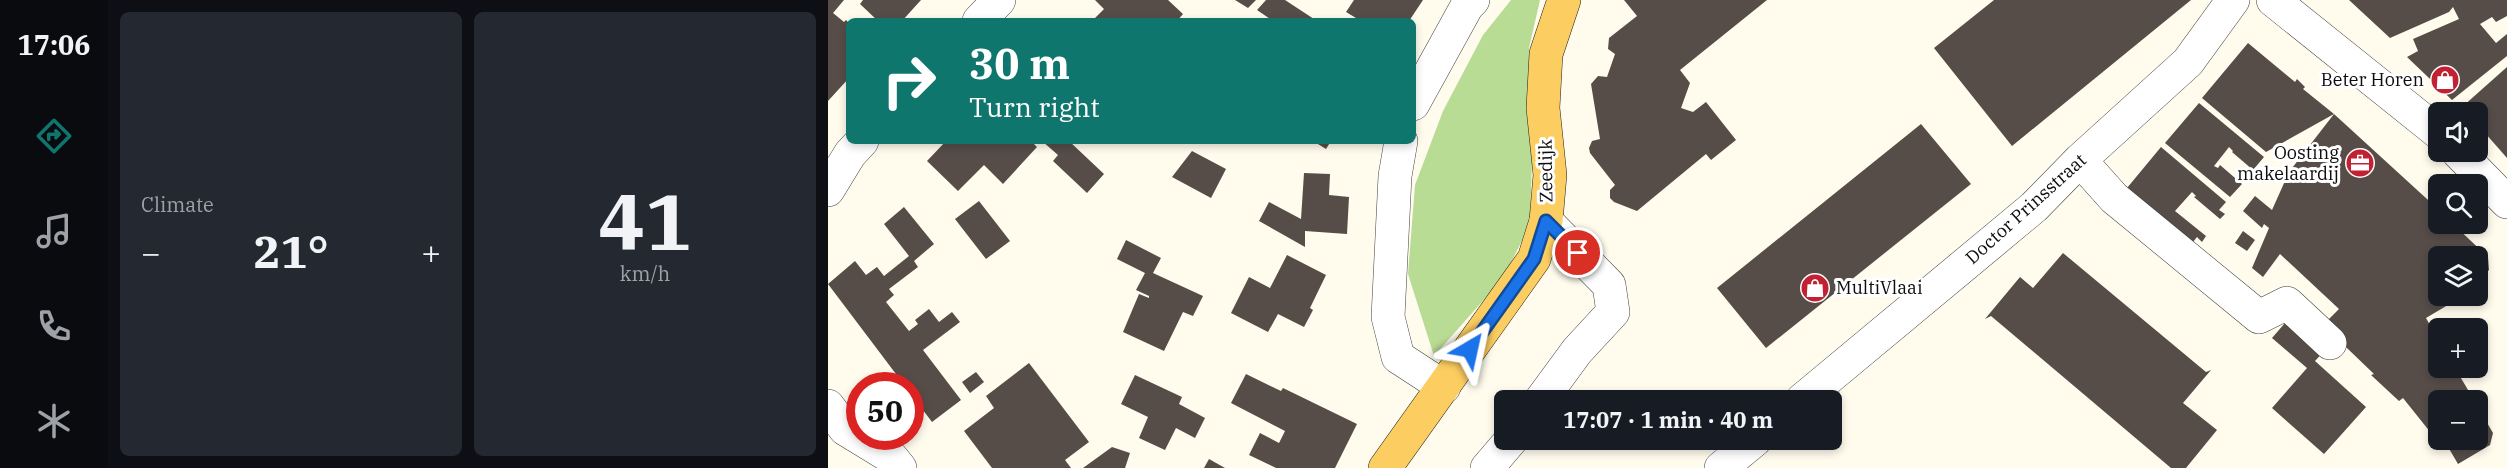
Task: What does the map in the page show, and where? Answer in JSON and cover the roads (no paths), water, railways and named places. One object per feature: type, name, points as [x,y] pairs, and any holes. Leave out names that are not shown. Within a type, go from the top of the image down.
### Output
[{"type":"main road","name":"Zeedijk","points":[[1391,466],[1534,259],[1546,221],[1550,175],[1543,108],[1546,54],[1564,0]]},
{"type":"street","points":[[982,18],[999,0]]},
{"type":"street","points":[[1416,99],[1467,6],[1473,0]]},
{"type":"street","name":"Doctor Prinsstraat","points":[[1814,390],[2034,207],[2079,160],[2188,62],[2234,0]]},
{"type":"street","points":[[2273,0],[2428,124]]},
{"type":"street","points":[[828,190],[850,154],[859,144]]},
{"type":"street","points":[[1400,144],[1395,176],[1388,317],[1398,357],[1444,387]]},
{"type":"street","points":[[2079,160],[2114,198],[2259,317],[2287,303],[2331,343]]},
{"type":"street","points":[[2468,162],[2507,201]]},
{"type":"street","points":[[1546,221],[1610,285],[1613,312],[1577,351],[1548,390]]},
{"type":"street","points":[[828,406],[845,429],[891,457],[900,468]]},
{"type":"street","points":[[1487,468],[1502,450]]},
{"type":"street","points":[[1721,468],[1743,450]]},
{"type":"place","name":"Beter Horen","points":[[2445,80]]},
{"type":"place","name":"Oosting makelaardij","points":[[2360,163]]},
{"type":"place","name":"MultiVlaai","points":[[1815,288]]}]
